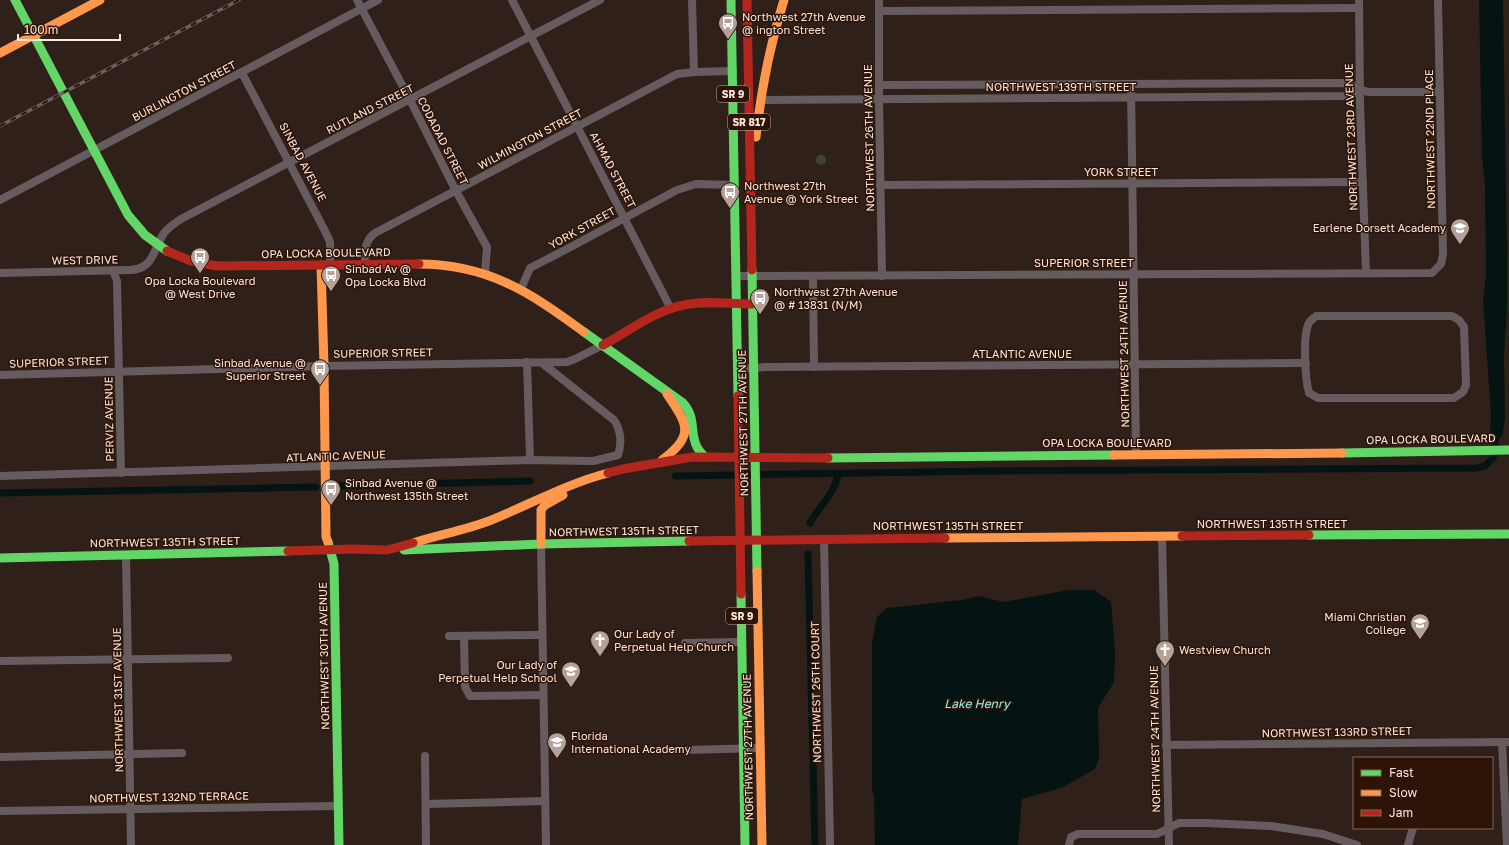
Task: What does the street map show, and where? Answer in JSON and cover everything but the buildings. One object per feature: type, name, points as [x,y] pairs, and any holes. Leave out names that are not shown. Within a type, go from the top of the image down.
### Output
[{"type":"main road","name":"OPA LOCKA BOULEVARD","points":[[15,0],[93,151],[131,220],[143,235],[158,245],[178,257],[217,266],[435,264],[485,273],[521,289],[550,307],[664,390],[678,398],[685,405],[694,421],[697,448],[705,457]]},
{"type":"main road","points":[[0,53],[100,0]]},
{"type":"main road","name":"NORTHWEST 27TH AVENUE","points":[[731,0],[746,845]]},
{"type":"main road","points":[[736,0],[740,9],[747,12]]},
{"type":"main road","name":"NORTHWEST 27TH AVENUE","points":[[747,0],[762,845]]},
{"type":"main road","name":"SR 9","points":[[750,160],[755,144],[761,100],[777,22],[784,0]]},
{"type":"main road","points":[[732,18],[740,24],[748,37]]},
{"type":"main road","name":"SINBAD AVENUE","points":[[325,467],[324,366],[326,265]]},
{"type":"main road","name":"SUPERIOR STREET","points":[[604,345],[672,309],[698,304],[752,304]]},
{"type":"main road","points":[[659,462],[679,447],[685,433],[684,420],[664,390]]},
{"type":"main road","name":"OPA LOCKA BOULEVARD","points":[[330,550],[388,550],[488,521],[558,490],[590,478],[659,462],[686,458],[705,457],[755,462],[1508,450]]},
{"type":"main road","name":"NORTHWEST 30TH AVENUE","points":[[325,467],[326,537],[334,564],[337,806],[339,845]]},
{"type":"main road","points":[[541,544],[540,510],[545,505],[575,490],[626,474],[632,468]]},
{"type":"main road","name":"NORTHWEST 135TH STREET","points":[[388,550],[541,544],[757,539],[1509,534]]},
{"type":"main road","name":"NORTHWEST 135TH STREET","points":[[0,558],[330,550]]},
{"type":"street","name":"CODADAD STREET","points":[[357,0],[456,191],[487,247],[485,273]]},
{"type":"street","name":"BURLINGTON STREET","points":[[0,200],[378,0]]},
{"type":"street","name":"AHMAD STREET","points":[[512,0],[672,309]]},
{"type":"street","name":"RUTLAND STREET","points":[[158,245],[166,231],[181,219],[600,0]]},
{"type":"street","points":[[692,0],[694,72]]},
{"type":"street","name":"NORTHWEST 26TH AVENUE","points":[[879,0],[882,276]]},
{"type":"street","name":"NORTHWEST 22ND PLACE","points":[[1432,273],[1441,264],[1443,254],[1438,0]]},
{"type":"street","points":[[879,11],[1359,4]]},
{"type":"street","name":"NORTHWEST 23RD AVENUE","points":[[1359,4],[1360,91],[1366,273]]},
{"type":"street","name":"WILMINGTON STREET","points":[[365,264],[366,244],[372,235],[677,74],[733,71]]},
{"type":"street","name":"SINBAD AVENUE","points":[[242,73],[327,234],[330,242],[326,265]]},
{"type":"street","name":"NORTHWEST 139TH STREET","points":[[879,85],[1344,83],[1360,91],[1369,92],[1440,92]]},
{"type":"street","name":"NORTHWEST 24TH AVENUE","points":[[1131,84],[1136,455]]},
{"type":"street","points":[[1012,98],[1013,85]]},
{"type":"street","name":"NORTHWEST 139TH STREET","points":[[761,100],[1347,96],[1360,91]]},
{"type":"street","name":"YORK STREET","points":[[880,185],[1363,182]]},
{"type":"street","name":"YORK STREET","points":[[521,289],[530,268],[684,187],[701,184],[734,185]]},
{"type":"street","name":"WEST DRIVE","points":[[0,273],[142,268],[150,261],[158,245]]},
{"type":"street","name":"PERVIZ AVENUE","points":[[113,270],[117,281],[121,472]]},
{"type":"street","name":"SUPERIOR STREET","points":[[736,276],[814,277],[1432,273]]},
{"type":"street","points":[[814,277],[814,367]]},
{"type":"street","points":[[1316,316],[1452,316],[1459,320],[1464,326],[1466,385],[1463,392],[1454,398],[1318,398],[1309,393],[1306,383],[1306,363],[1306,332],[1308,323],[1316,316]]},
{"type":"street","name":"SUPERIOR STREET","points":[[0,375],[324,366],[566,362],[604,345]]},
{"type":"street","points":[[527,362],[530,460]]},
{"type":"street","name":"ATLANTIC AVENUE","points":[[0,476],[530,460],[593,460],[618,455],[620,450],[619,429],[614,420],[542,363]]},
{"type":"street","name":"ATLANTIC AVENUE","points":[[738,369],[1306,363]]},
{"type":"street","name":"NORTHWEST 24TH AVENUE","points":[[1162,536],[1169,845]]},
{"type":"street","name":"NORTHWEST 26TH COURT","points":[[824,539],[830,845]]},
{"type":"street","points":[[541,544],[546,845]]},
{"type":"street","name":"NORTHWEST 31ST AVENUE","points":[[126,555],[131,845]]},
{"type":"street","points":[[449,636],[542,635]]},
{"type":"street","points":[[464,636],[465,687],[470,696],[543,696]]},
{"type":"street","points":[[685,643],[742,642]]},
{"type":"street","points":[[0,660],[228,658]]},
{"type":"street","points":[[1505,742],[1506,845]]},
{"type":"street","name":"NORTHWEST 133RD STREET","points":[[1166,745],[1505,742]]},
{"type":"street","points":[[687,750],[760,748]]},
{"type":"street","points":[[0,757],[182,753]]},
{"type":"street","points":[[425,756],[426,845]]},
{"type":"street","points":[[426,804],[545,801]]},
{"type":"street","name":"NORTHWEST 132ND TERRACE","points":[[0,811],[337,806]]},
{"type":"street","points":[[1070,841],[1078,834],[1158,834],[1179,823],[1272,826],[1322,834],[1357,845]]},
{"type":"street","points":[[1408,845],[1414,829]]},
{"type":"green space","points":[[819,155],[823,155],[825,156],[825,164],[819,165],[816,162],[816,158]]},
{"type":"water","points":[[1479,0],[1503,0],[1507,308],[1504,355],[1505,418],[1502,437],[1490,436],[1491,415],[1483,299],[1486,275],[1485,183],[1482,156]]},
{"type":"water","name":"Lake Henry","points":[[1069,590],[1094,590],[1111,602],[1115,653],[1114,682],[1098,708],[1099,758],[1095,769],[1061,788],[1022,799],[1018,845],[875,845],[874,796],[872,790],[872,644],[877,617],[887,608],[962,600],[979,596],[1003,602]]},
{"type":"waterway","points":[[675,476],[991,471],[1476,468],[1485,466],[1493,458],[1496,437]]},
{"type":"waterway","points":[[810,523],[834,488],[838,474]]},
{"type":"waterway","points":[[336,486],[530,481]]},
{"type":"waterway","points":[[0,493],[316,487]]},
{"type":"waterway","points":[[808,554],[815,845]]},
{"type":"railway","points":[[0,126],[239,0]]},
{"type":"traffic: fast","points":[[15,0],[128,215],[145,235],[167,251]]},
{"type":"traffic: fast","points":[[731,0],[738,396]]},
{"type":"traffic: fast","points":[[752,270],[757,571]]},
{"type":"traffic: fast","points":[[584,332],[683,403],[690,414],[693,436],[697,447],[705,457]]},
{"type":"traffic: fast","points":[[1342,453],[1509,450]]},
{"type":"traffic: fast","points":[[828,458],[1114,455]]},
{"type":"traffic: fast","points":[[1309,535],[1509,534]]},
{"type":"traffic: fast","points":[[404,550],[541,544],[689,541]]},
{"type":"traffic: fast","points":[[328,542],[334,564],[339,845]]},
{"type":"traffic: fast","points":[[0,558],[288,551]]},
{"type":"traffic: fast","points":[[741,594],[745,845]]},
{"type":"traffic: slow","points":[[0,53],[100,0]]},
{"type":"traffic: slow","points":[[756,137],[767,68],[774,34],[784,0]]},
{"type":"traffic: slow","points":[[419,264],[444,265],[466,269],[488,275],[508,283],[546,305],[584,332]]},
{"type":"traffic: slow","points":[[321,265],[326,537],[328,542]]},
{"type":"traffic: slow","points":[[662,460],[680,444],[684,436],[685,429],[680,414],[667,394]]},
{"type":"traffic: slow","points":[[1114,455],[1342,453]]},
{"type":"traffic: slow","points":[[413,543],[489,521],[562,489],[608,473]]},
{"type":"traffic: slow","points":[[541,544],[541,510],[545,505],[563,495]]},
{"type":"traffic: slow","points":[[945,538],[1182,536]]},
{"type":"traffic: slow","points":[[757,571],[762,845]]},
{"type":"traffic: jam","points":[[747,0],[752,270]]},
{"type":"traffic: jam","points":[[167,251],[191,261],[217,266],[419,264]]},
{"type":"traffic: jam","points":[[603,345],[642,322],[673,308],[701,303],[752,304]]},
{"type":"traffic: jam","points":[[738,396],[741,594]]},
{"type":"traffic: jam","points":[[608,473],[692,457],[828,458]]},
{"type":"traffic: jam","points":[[1182,536],[1309,535]]},
{"type":"traffic: jam","points":[[689,541],[945,538]]},
{"type":"traffic: jam","points":[[288,551],[353,549],[387,550],[413,543]]},
{"type":"place","name":"Northwest 27th Avenue @ ington Street","points":[[728,40]]},
{"type":"place","name":"Northwest 27th Avenue @ York Street","points":[[730,209]]},
{"type":"place","name":"Earlene Dorsett Academy","points":[[1460,245]]},
{"type":"place","name":"Opa Locka Boulevard @ West Drive","points":[[200,274]]},
{"type":"place","name":"Sinbad Av @ Opa Locka Blvd","points":[[331,292]]},
{"type":"place","name":"Northwest 27th Avenue @ # 13831 (N/M)","points":[[760,315]]},
{"type":"place","name":"Sinbad Avenue @ Superior Street","points":[[320,386]]},
{"type":"place","name":"Sinbad Avenue @ Northwest 135th Street","points":[[331,506]]},
{"type":"place","name":"Miami Christian College","points":[[1420,640]]},
{"type":"place","name":"Our Lady of Perpetual Help Church","points":[[600,657]]},
{"type":"place","name":"Westview Church","points":[[1165,667]]},
{"type":"place","name":"Our Lady of Perpetual Help School","points":[[571,688]]},
{"type":"place","name":"Florida International Academy","points":[[557,759]]}]
